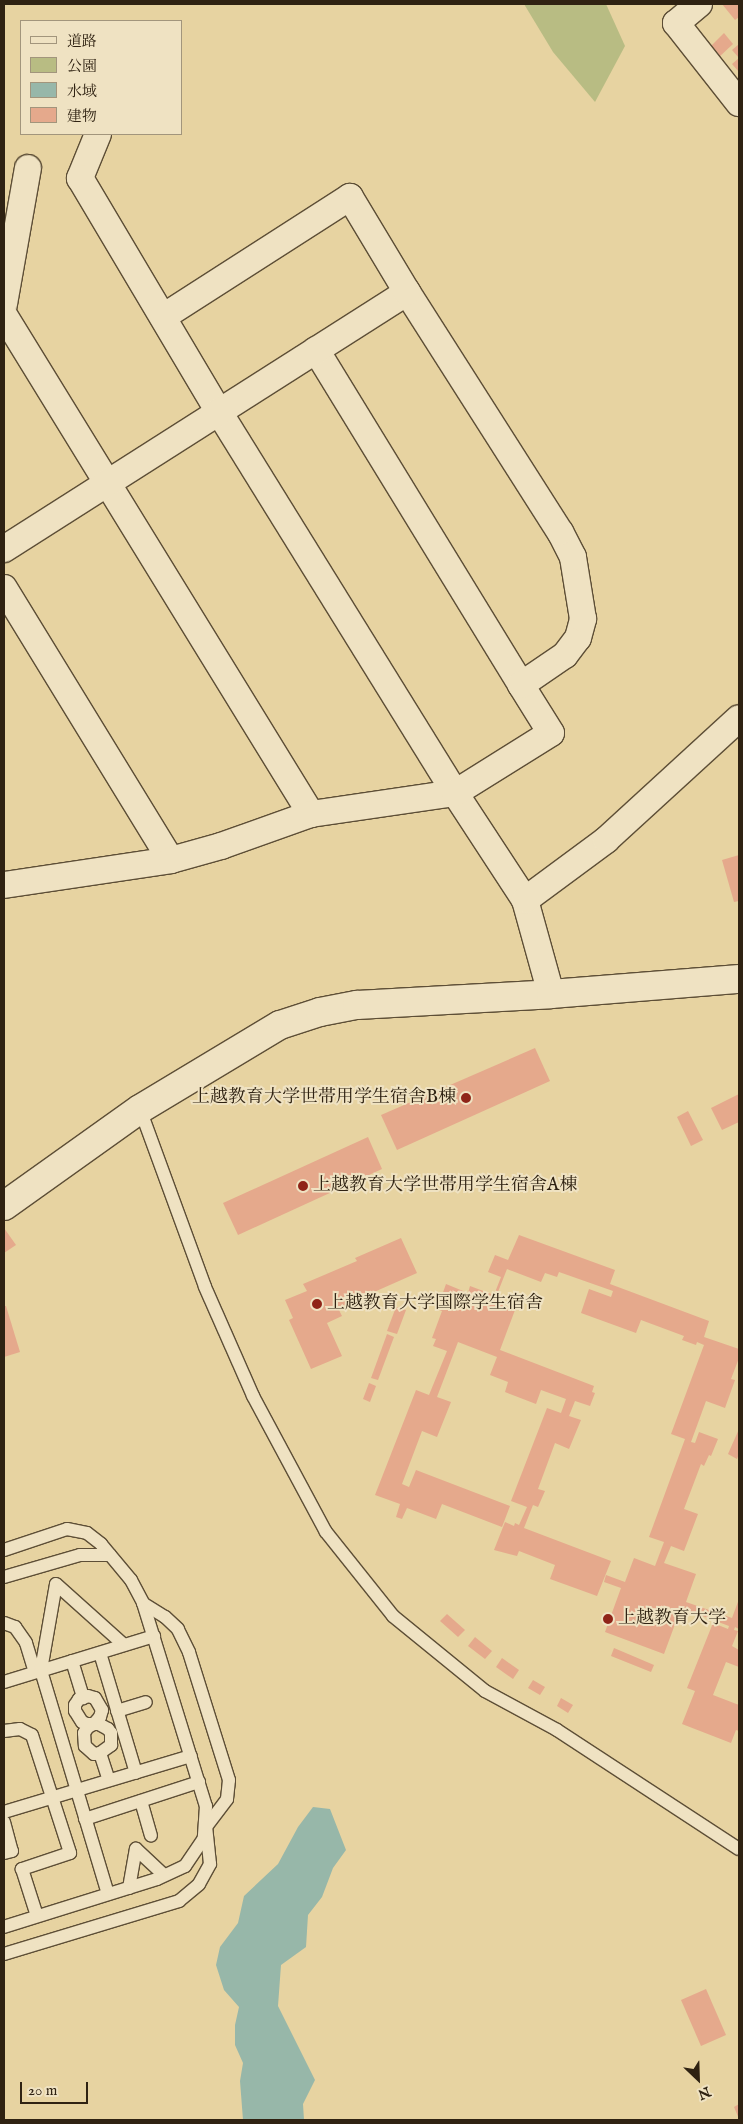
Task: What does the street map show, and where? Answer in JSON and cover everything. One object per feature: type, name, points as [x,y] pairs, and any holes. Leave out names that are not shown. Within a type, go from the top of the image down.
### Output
[{"type":"street","points":[[699,4],[676,23],[739,103]]},
{"type":"street","points":[[98,135],[80,178],[219,412],[455,793],[525,900],[551,994]]},
{"type":"street","points":[[4,304],[28,168]]},
{"type":"street","points":[[163,317],[350,197],[407,292],[560,532],[573,557],[583,620],[578,638],[565,655],[521,685]]},
{"type":"street","points":[[4,549],[407,292]]},
{"type":"street","points":[[4,315],[311,814]]},
{"type":"street","points":[[6,881],[171,860],[221,846],[311,814],[455,793],[551,733],[316,350]]},
{"type":"street","points":[[4,588],[171,860]]},
{"type":"street","points":[[525,900],[606,840],[739,718]]},
{"type":"street","points":[[4,1206],[140,1109],[280,1025],[320,1012],[358,1005],[551,994],[739,979]]},
{"type":"lane","points":[[140,1109],[205,1287],[253,1396],[326,1532],[387,1608],[394,1616],[485,1690],[557,1730],[739,1849]]},
{"type":"lane","points":[[4,1550],[67,1528],[87,1533],[110,1555],[131,1580],[144,1603],[206,1806],[210,1864],[199,1884],[179,1901],[4,1954]]},
{"type":"lane","points":[[4,1577],[80,1554],[110,1555]]},
{"type":"lane","points":[[38,1671],[56,1584],[124,1645]]},
{"type":"lane","points":[[4,1927],[129,1888],[185,1866],[204,1838],[206,1827],[227,1799],[229,1780],[186,1644],[178,1629],[165,1617],[144,1603]]},
{"type":"lane","points":[[4,1623],[15,1628],[26,1642],[38,1671],[108,1894]]},
{"type":"lane","points":[[4,1682],[154,1636]]},
{"type":"lane","points":[[100,1652],[136,1773]]},
{"type":"lane","points":[[72,1661],[83,1698],[88,1696],[95,1698],[100,1703],[102,1710],[100,1717],[84,1733],[85,1746],[94,1754],[100,1753],[111,1745],[111,1733],[104,1726],[94,1724]]},
{"type":"lane","points":[[117,1711],[146,1702]]},
{"type":"lane","points":[[4,1730],[20,1729],[32,1735],[70,1854],[22,1869],[37,1916]]},
{"type":"lane","points":[[100,1753],[109,1780]]},
{"type":"lane","points":[[4,1812],[191,1756]]},
{"type":"lane","points":[[85,1818],[199,1782]]},
{"type":"lane","points":[[142,1801],[152,1836]]},
{"type":"lane","points":[[4,1822],[12,1851],[4,1853]]},
{"type":"lane","points":[[129,1888],[136,1849],[164,1875]]},
{"type":"green space","points":[[524,4],[606,4],[625,46],[595,102],[553,52]]},
{"type":"water","points":[[313,1807],[330,1809],[346,1850],[333,1868],[322,1897],[308,1915],[306,1947],[281,1965],[278,2006],[315,2080],[303,2104],[304,2120],[243,2120],[240,2081],[243,2063],[235,2045],[235,2025],[239,2007],[224,1990],[216,1965],[220,1947],[238,1923],[244,1896],[278,1864],[298,1827]]},
{"type":"building","points":[[722,4],[739,4],[739,17],[735,20]]},
{"type":"building","points":[[724,33],[733,44],[718,58],[709,48]]},
{"type":"building","points":[[739,44],[739,58],[732,50]]},
{"type":"building","points":[[739,58],[739,72],[732,64]]},
{"type":"building","points":[[739,855],[739,901],[734,902],[722,860]]},
{"type":"building","name":"上越教育大学世帯用学生宿舎B棟","points":[[535,1048],[550,1081],[397,1150],[381,1115]]},
{"type":"building","points":[[739,1094],[739,1122],[722,1130],[711,1108]]},
{"type":"building","points":[[688,1111],[703,1140],[691,1146],[677,1117]]},
{"type":"building","name":"上越教育大学世帯用学生宿舎A棟","points":[[368,1137],[382,1169],[238,1235],[223,1203]]},
{"type":"building","points":[[4,1228],[16,1245],[4,1253]]},
{"type":"building","points":[[519,1235],[615,1270],[610,1284],[709,1321],[704,1337],[739,1349],[739,1358],[731,1379],[735,1380],[725,1408],[706,1401],[691,1442],[695,1443],[699,1432],[718,1439],[711,1456],[709,1455],[704,1466],[701,1464],[684,1509],[698,1514],[684,1551],[671,1546],[664,1563],[696,1574],[686,1602],[732,1618],[739,1599],[739,1629],[735,1627],[734,1630],[738,1631],[732,1646],[739,1650],[739,1667],[726,1662],[713,1695],[739,1705],[739,1731],[736,1730],[731,1743],[682,1724],[695,1691],[687,1688],[713,1623],[728,1629],[729,1626],[681,1608],[664,1654],[605,1632],[621,1588],[604,1582],[606,1575],[625,1582],[634,1558],[655,1566],[664,1542],[649,1537],[685,1439],[671,1434],[704,1345],[697,1342],[696,1345],[682,1340],[684,1336],[641,1320],[636,1333],[581,1313],[589,1289],[611,1297],[613,1291],[559,1272],[557,1277],[545,1273],[541,1282],[507,1269],[494,1302],[515,1310],[500,1350],[594,1386],[592,1392],[595,1393],[590,1406],[575,1401],[569,1416],[581,1420],[569,1449],[555,1443],[538,1489],[545,1491],[538,1507],[533,1505],[524,1528],[611,1561],[597,1596],[550,1579],[555,1565],[519,1551],[517,1556],[494,1550],[505,1522],[514,1526],[515,1523],[519,1525],[527,1507],[511,1501],[547,1408],[561,1413],[566,1399],[541,1390],[536,1404],[505,1392],[508,1382],[490,1375],[497,1357],[458,1342],[437,1397],[451,1402],[437,1437],[422,1431],[402,1484],[409,1487],[416,1470],[510,1506],[502,1527],[442,1504],[436,1519],[407,1508],[402,1519],[396,1517],[400,1504],[375,1495],[416,1390],[429,1395],[447,1351],[433,1346],[436,1339],[432,1338],[442,1311],[437,1309],[446,1284],[468,1293],[470,1286],[494,1295],[501,1277],[488,1272],[495,1255],[508,1260]]},
{"type":"building","name":"上越教育大学国際学生宿舎","points":[[401,1238],[417,1273],[338,1308],[342,1316],[327,1323],[342,1356],[311,1369],[289,1320],[293,1318],[285,1300],[307,1291],[303,1284],[357,1261],[355,1258]]},
{"type":"building","points":[[4,1306],[6,1306],[20,1352],[4,1357]]},
{"type":"building","points":[[396,1307],[406,1310],[397,1334],[387,1331]]},
{"type":"building","points":[[387,1334],[394,1337],[378,1380],[371,1378]]},
{"type":"building","points":[[369,1383],[376,1386],[370,1402],[363,1399]]},
{"type":"building","points":[[739,1429],[739,1454],[737,1459],[728,1454]]},
{"type":"building","points":[[447,1614],[465,1630],[458,1637],[440,1621]]},
{"type":"building","points":[[475,1637],[492,1651],[485,1659],[468,1646]]},
{"type":"building","points":[[614,1648],[654,1665],[651,1672],[611,1656]]},
{"type":"building","points":[[502,1658],[519,1670],[513,1679],[496,1667]]},
{"type":"building","points":[[533,1680],[545,1687],[540,1695],[528,1688]]},
{"type":"building","points":[[561,1698],[573,1705],[568,1713],[557,1706]]},
{"type":"building","points":[[706,1989],[726,2035],[701,2046],[681,2000]]},
{"type":"building","points":[[739,2104],[739,2119],[734,2107]]},
{"type":"place","name":"上越教育大学世帯用学生宿舎B棟","points":[[466,1098]]},
{"type":"place","name":"上越教育大学世帯用学生宿舎A棟","points":[[303,1186]]},
{"type":"place","name":"上越教育大学国際学生宿舎","points":[[317,1304]]},
{"type":"place","name":"上越教育大学","points":[[608,1619]]}]
